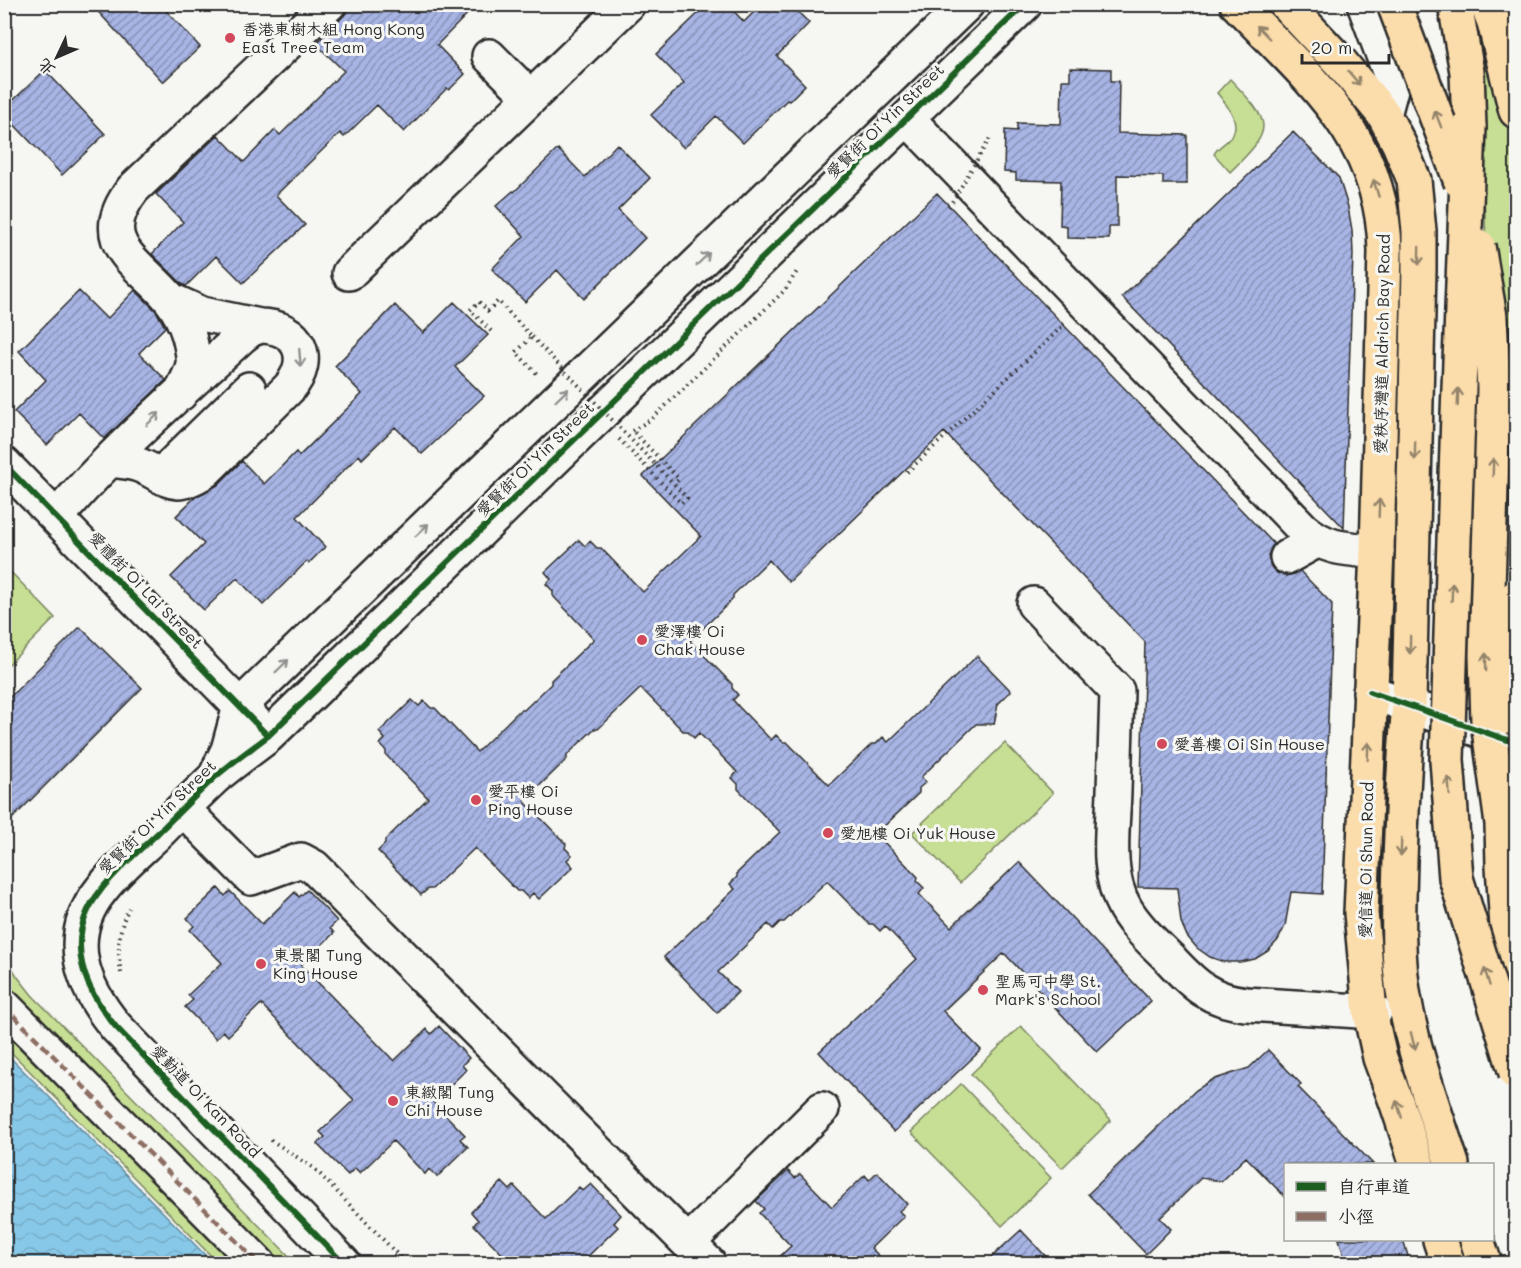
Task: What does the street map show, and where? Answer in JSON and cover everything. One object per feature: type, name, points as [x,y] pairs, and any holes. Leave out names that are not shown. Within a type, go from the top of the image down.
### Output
[{"type":"main road","name":"愛秩序灣道 Aldrich Bay Road","points":[[1237,4],[1344,121],[1364,156],[1378,191],[1385,232],[1385,252],[1377,551],[1370,692]]},
{"type":"main road","points":[[1286,4],[1341,63],[1384,115],[1400,144],[1414,180],[1419,231],[1409,705]]},
{"type":"main road","points":[[1394,4],[1461,181],[1477,238],[1487,296],[1494,389],[1486,655],[1488,722],[1502,824]]},
{"type":"main road","points":[[1455,4],[1467,72],[1469,126],[1447,760],[1456,878],[1516,1070]]},
{"type":"main road","points":[[1487,4],[1494,22],[1516,111]]},
{"type":"main road","points":[[1516,597],[1507,699],[1502,824],[1516,1070]]},
{"type":"main road","name":"愛信道 Oi Shun Road","points":[[1370,692],[1361,913],[1372,1012],[1380,1058],[1416,1163]]},
{"type":"main road","name":"愛信道 Oi Shun Road","points":[[1409,705],[1404,758],[1400,861],[1398,934],[1400,964],[1409,1026],[1418,1061],[1452,1163]]},
{"type":"main road","points":[[1441,1241],[1448,1263]]},
{"type":"main road","points":[[1478,1241],[1485,1263]]},
{"type":"street","points":[[136,467],[180,394],[190,375],[193,361],[185,323],[171,300],[126,255],[116,230],[117,216],[123,202],[133,189],[329,4]]},
{"type":"street","points":[[349,273],[628,4]]},
{"type":"street","name":"愛賢街 Oi Yin Street","points":[[216,777],[228,750],[240,706],[967,4]]},
{"type":"street","name":"愛賢街 Oi Yin Street","points":[[81,940],[84,922],[99,892],[216,777],[268,736],[1025,4]]},
{"type":"street","points":[[1364,4],[1392,82],[1384,115]]},
{"type":"street","points":[[489,56],[530,97]]},
{"type":"street","points":[[907,118],[1316,541],[1332,547],[1377,551]]},
{"type":"street","points":[[136,467],[171,482],[182,483],[205,471],[289,388],[301,368],[302,356],[298,345],[280,328],[251,332],[171,300]]},
{"type":"street","points":[[251,332],[233,352],[233,365],[242,381],[256,393],[273,394],[289,388]]},
{"type":"street","points":[[180,394],[251,332]]},
{"type":"street","points":[[57,517],[76,494],[136,467],[242,381]]},
{"type":"street","name":"愛禮街 Oi Lai Street","points":[[4,464],[268,736]]},
{"type":"street","points":[[1287,557],[1316,541]]},
{"type":"street","points":[[1034,604],[1117,691],[1112,857],[1118,891],[1133,921],[1188,978],[1214,997],[1246,1004],[1372,1012]]},
{"type":"street","points":[[1370,692],[1516,743]]},
{"type":"street","points":[[183,809],[250,878],[301,860],[314,867],[698,1253],[822,1109]]},
{"type":"street","name":"愛勤道 Oi Kan Road","points":[[81,940],[84,975],[91,992],[108,1018],[345,1263]]},
{"type":"street","points":[[4,1006],[259,1263]]},
{"type":"path","points":[[949,207],[990,138]]},
{"type":"path","points":[[491,331],[470,310],[479,302],[488,311],[498,301],[687,498],[681,503],[619,438]]},
{"type":"path","points":[[907,472],[1086,304]]},
{"type":"path","points":[[532,337],[516,352],[538,375]]},
{"type":"path","points":[[632,430],[679,479],[674,484]]},
{"type":"path","points":[[118,948],[121,976]]},
{"type":"green space","points":[[1463,5],[1516,5],[1516,432],[1478,422],[1488,311],[1485,215],[1480,134]]},
{"type":"green space","points":[[1230,79],[1254,106],[1261,117],[1263,126],[1255,145],[1230,172],[1214,154],[1233,134],[1235,128],[1233,115],[1217,93]]},
{"type":"green space","points":[[5,566],[55,618],[5,668]]},
{"type":"green space","points":[[1005,743],[1053,793],[960,883],[912,833]]},
{"type":"green space","points":[[4,954],[32,995],[296,1263],[218,1263],[5,1046]]},
{"type":"green space","points":[[1021,1026],[1111,1120],[1062,1168],[971,1074]]},
{"type":"green space","points":[[961,1084],[1051,1178],[1002,1226],[911,1132]]},
{"type":"water","points":[[5,1052],[213,1263],[5,1263]]},
{"type":"building","points":[[91,4],[160,4],[200,47],[163,82]]},
{"type":"building","points":[[355,4],[477,4],[437,45],[465,74],[449,90],[447,88],[404,132],[377,105],[344,137],[340,133],[276,195],[305,225],[243,283],[216,256],[186,286],[182,284],[152,254],[183,222],[156,194],[218,135],[244,162],[275,130],[280,135],[344,71],[316,44]]},
{"type":"building","points":[[708,4],[727,4],[744,22],[762,4],[790,4],[809,23],[777,56],[805,85],[743,143],[716,116],[684,148],[651,115],[684,83],[656,54]]},
{"type":"building","points":[[1070,68],[1111,69],[1111,81],[1119,81],[1118,133],[1187,135],[1187,184],[1163,184],[1163,176],[1117,175],[1117,227],[1109,227],[1109,239],[1067,238],[1067,226],[1060,225],[1061,181],[1016,180],[1016,173],[1004,172],[1005,130],[1017,131],[1017,123],[1061,124],[1062,80],[1070,80]]},
{"type":"building","points":[[45,70],[105,134],[62,175],[4,114],[4,109]]},
{"type":"building","points":[[1293,132],[1339,178],[1352,230],[1344,528],[1122,297]]},
{"type":"building","points":[[617,144],[650,178],[618,210],[645,238],[584,299],[557,270],[525,302],[492,269],[524,236],[496,206],[514,192],[558,149],[585,177]]},
{"type":"building","points":[[937,193],[1274,544],[1268,556],[1271,567],[1277,573],[1286,576],[1300,571],[1332,604],[1322,894],[1291,892],[1285,926],[1278,940],[1268,951],[1255,959],[1224,962],[1210,957],[1197,948],[1187,936],[1181,922],[1177,888],[1138,887],[1145,642],[944,432],[789,582],[769,560],[690,641],[732,684],[732,688],[738,695],[733,700],[739,707],[771,740],[776,735],[783,742],[787,742],[829,785],[872,744],[876,744],[883,737],[888,742],[977,656],[1011,691],[998,704],[994,724],[976,724],[921,777],[926,782],[919,788],[919,793],[876,834],[918,877],[917,881],[924,888],[919,894],[951,927],[1019,862],[1151,1001],[1097,1052],[1004,953],[943,1011],[981,1050],[894,1132],[819,1052],[917,959],[885,926],[880,931],[873,924],[869,924],[827,881],[784,922],[780,922],[773,929],[768,924],[718,972],[738,992],[717,1013],[664,957],[735,889],[730,884],[737,877],[737,873],[780,832],[738,789],[738,784],[732,778],[737,772],[699,733],[694,738],[687,731],[683,731],[641,688],[567,755],[567,759],[524,801],[566,844],[565,848],[572,855],[567,860],[573,867],[539,899],[533,893],[528,898],[521,891],[517,891],[475,848],[432,889],[428,889],[421,895],[378,851],[385,844],[385,840],[428,798],[386,755],[386,751],[380,744],[385,739],[379,732],[412,700],[419,706],[424,701],[431,708],[435,708],[477,752],[520,710],[524,710],[551,684],[551,680],[594,639],[553,596],[553,591],[546,584],[551,579],[545,572],[579,540],[585,546],[590,541],[597,548],[601,548],[643,592],[701,536],[643,476]]},
{"type":"building","points":[[135,290],[156,311],[165,327],[139,353],[166,380],[104,439],[79,413],[47,445],[14,412],[46,380],[19,351],[79,291],[107,319]]},
{"type":"building","points":[[454,302],[488,335],[455,367],[484,396],[422,454],[395,427],[362,459],[359,455],[297,517],[325,547],[309,563],[307,561],[263,605],[237,578],[204,610],[171,577],[204,544],[176,516],[195,497],[218,485],[242,461],[264,484],[296,452],[299,456],[362,394],[335,366],[395,305],[423,333]]},
{"type":"building","points":[[80,627],[142,688],[4,827],[4,703]]},
{"type":"building","points":[[218,888],[225,896],[230,891],[262,924],[295,892],[299,897],[307,890],[337,921],[330,928],[334,933],[301,965],[394,1061],[427,1029],[431,1034],[439,1026],[469,1058],[462,1065],[466,1070],[433,1102],[465,1135],[460,1139],[468,1147],[437,1177],[429,1169],[425,1174],[393,1141],[360,1173],[355,1168],[348,1175],[317,1144],[325,1137],[320,1132],[354,1100],[261,1004],[228,1036],[223,1031],[216,1039],[185,1007],[193,1000],[188,995],[222,963],[190,930],[194,926],[187,918]]},
{"type":"building","points":[[1268,1050],[1301,1084],[1298,1087],[1372,1163],[1284,1163],[1284,1196],[1246,1157],[1221,1181],[1201,1178],[1160,1218],[1171,1229],[1146,1254],[1088,1194],[1196,1090],[1212,1080],[1249,1068]]},
{"type":"building","points":[[788,1171],[795,1178],[800,1174],[832,1207],[865,1175],[869,1180],[877,1172],[907,1204],[899,1211],[904,1216],[871,1248],[886,1263],[773,1263],[791,1246],[759,1213],[764,1209],[756,1201]]},
{"type":"building","points":[[502,1182],[510,1190],[514,1186],[546,1219],[579,1187],[583,1191],[591,1184],[621,1215],[614,1223],[618,1227],[581,1263],[511,1263],[474,1225],[478,1220],[471,1212]]},
{"type":"building","points":[[1021,1230],[1052,1263],[985,1263]]},
{"type":"building","points":[[1340,1241],[1404,1241],[1410,1263],[1346,1263]]},
{"type":"tram line","points":[[1516,950],[1514,965],[1516,974]]},
{"type":"marked path","points":[[4,1006],[259,1264]]},
{"type":"cycle path","points":[[344,1264],[116,1027],[104,1011],[86,978],[82,961],[80,943],[89,908],[107,882],[128,860],[214,778],[268,736],[1025,4]]},
{"type":"cycle path","points":[[4,464],[268,736]]},
{"type":"cycle path","points":[[1370,692],[1516,743]]},
{"type":"place","name":"香港東樹木組 Hong Kong East Tree Team","points":[[230,38]]},
{"type":"place","name":"愛澤樓 Oi Chak House","points":[[642,640]]},
{"type":"place","name":"愛善樓 Oi Sin House","points":[[1162,744]]},
{"type":"place","name":"愛平樓 Oi Ping House","points":[[476,800]]},
{"type":"place","name":"愛旭樓 Oi Yuk House","points":[[828,833]]},
{"type":"place","name":"東景閣 Tung King House","points":[[261,964]]},
{"type":"place","name":"聖馬可中學 St. Mark's School","points":[[983,990]]},
{"type":"place","name":"東緻閣 Tung Chi House","points":[[393,1101]]}]
